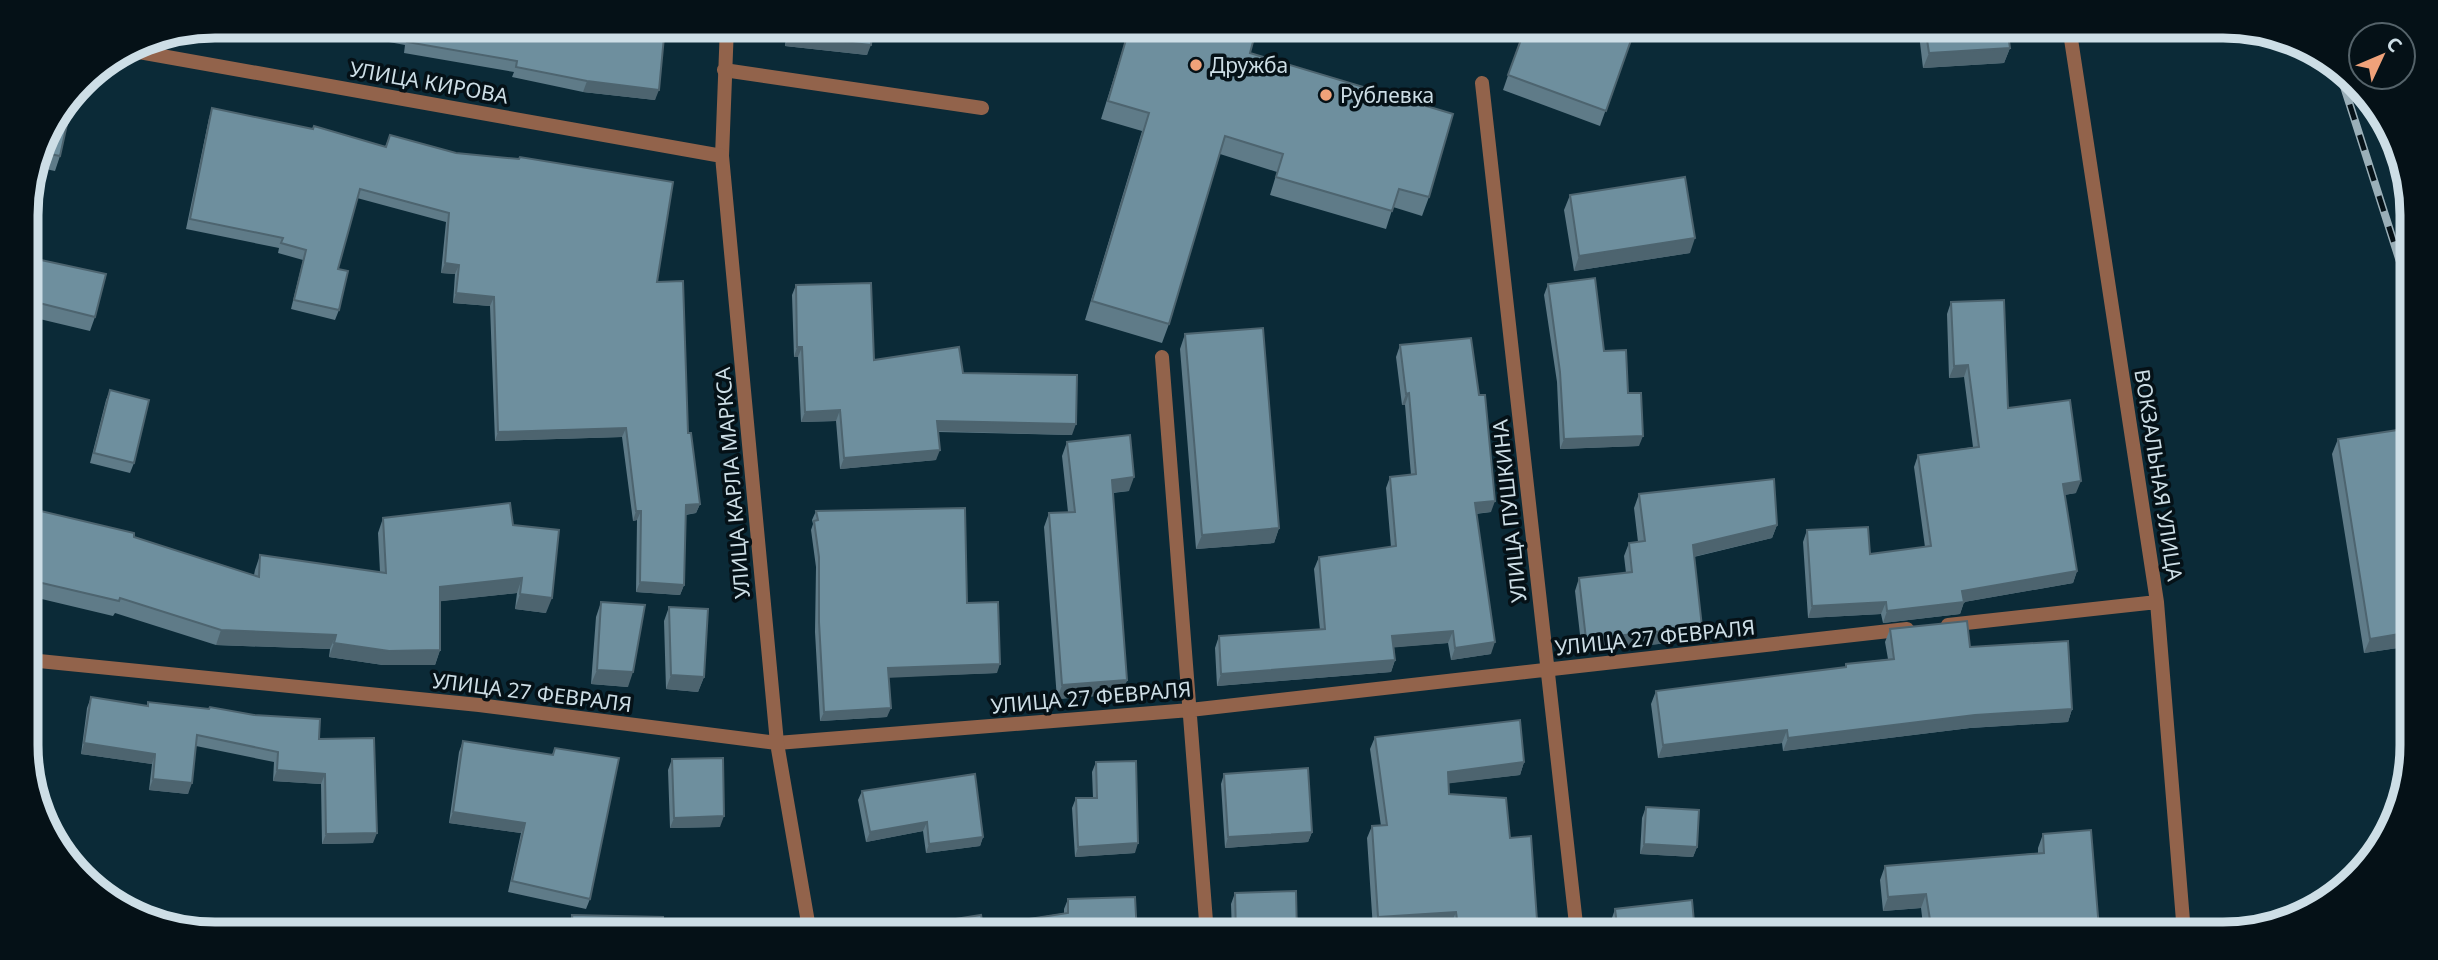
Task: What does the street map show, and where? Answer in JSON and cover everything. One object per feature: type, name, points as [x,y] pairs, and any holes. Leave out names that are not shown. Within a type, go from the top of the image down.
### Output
[{"type":"street","name":"УЛИЦА КАРЛА МАРКСА","points":[[726,38],[722,156],[777,743],[808,922]]},
{"type":"street","name":"ВОКЗАЛЬНАЯ УЛИЦА","points":[[2071,38],[2157,602],[2183,921]]},
{"type":"street","name":"УЛИЦА КИРОВА","points":[[146,53],[722,156]]},
{"type":"street","points":[[724,70],[982,108]]},
{"type":"street","name":"УЛИЦА ПУШКИНА","points":[[1482,83],[1576,921]]},
{"type":"street","points":[[1162,357],[1206,922]]},
{"type":"street","name":"УЛИЦА 27 ФЕВРАЛЯ","points":[[38,661],[479,705],[777,743],[1190,710],[2157,602]]},
{"type":"building","points":[[408,38],[664,38],[659,90],[587,81],[516,67],[517,61],[407,42]]},
{"type":"building","points":[[807,38],[872,38],[871,45]]},
{"type":"building","points":[[1126,38],[1254,38],[1250,53],[1453,114],[1429,197],[1399,189],[1392,211],[1276,177],[1283,154],[1225,136],[1169,324],[1092,301],[1149,113],[1108,101]]},
{"type":"building","points":[[1522,38],[1632,38],[1606,111],[1508,75]]},
{"type":"building","points":[[1927,38],[2009,38],[2010,48],[1929,53]]},
{"type":"building","points":[[212,108],[313,129],[314,126],[386,147],[390,135],[456,153],[520,157],[673,182],[657,282],[683,281],[688,433],[691,433],[700,504],[686,505],[684,585],[640,582],[641,511],[636,511],[626,428],[498,432],[494,297],[456,293],[459,265],[445,263],[449,213],[360,189],[338,269],[348,271],[339,310],[294,300],[306,250],[281,243],[283,238],[190,219]]},
{"type":"building","points":[[69,116],[60,156],[50,154]]},
{"type":"building","points":[[1685,177],[1695,238],[1579,256],[1570,195]]},
{"type":"building","points":[[39,260],[106,274],[95,317],[39,303]]},
{"type":"building","points":[[1595,278],[1604,351],[1626,350],[1628,393],[1641,393],[1643,436],[1564,439],[1560,372],[1548,284]]},
{"type":"building","points":[[871,283],[874,360],[959,347],[963,373],[1077,375],[1076,424],[937,421],[940,450],[844,458],[840,410],[805,412],[802,347],[797,347],[796,285]]},
{"type":"building","points":[[2004,300],[2008,408],[2070,400],[2081,481],[2063,484],[2077,571],[1962,591],[1964,602],[1887,611],[1886,602],[1812,606],[1807,530],[1868,527],[1870,554],[1931,546],[1918,455],[1979,447],[1968,365],[1954,366],[1951,302]]},
{"type":"building","points":[[1263,328],[1279,528],[1202,535],[1185,334]]},
{"type":"building","points":[[1471,338],[1479,395],[1485,395],[1495,501],[1475,503],[1495,642],[1455,648],[1453,631],[1392,636],[1395,660],[1221,674],[1219,636],[1325,629],[1319,557],[1396,546],[1390,477],[1416,474],[1409,393],[1406,394],[1400,345]]},
{"type":"building","points":[[110,390],[149,400],[134,463],[94,453]]},
{"type":"building","points":[[2399,430],[2399,634],[2370,639],[2338,439]]},
{"type":"building","points":[[1130,435],[1134,477],[1112,480],[1127,680],[1062,685],[1049,513],[1075,512],[1067,442]]},
{"type":"building","points":[[1774,479],[1777,525],[1693,545],[1702,627],[1586,639],[1579,578],[1632,572],[1629,543],[1645,541],[1639,494]]},
{"type":"building","points":[[510,503],[513,525],[559,530],[552,598],[520,594],[522,578],[440,587],[440,650],[389,651],[334,643],[336,635],[221,630],[120,598],[119,601],[38,582],[38,510],[134,533],[134,537],[259,577],[260,555],[386,573],[383,518]]},
{"type":"building","points":[[965,508],[967,603],[998,602],[1000,664],[888,668],[891,708],[824,712],[819,557],[814,521],[818,520],[816,511]]},
{"type":"building","points":[[601,602],[645,605],[633,672],[597,670]]},
{"type":"building","points":[[669,607],[708,609],[704,677],[671,675]]},
{"type":"building","points":[[1967,621],[1970,647],[2068,641],[2072,709],[1975,715],[1788,738],[1787,730],[1663,745],[1656,691],[1894,659],[1890,629]]},
{"type":"building","points":[[91,697],[148,706],[148,702],[210,707],[254,715],[320,719],[319,739],[374,738],[377,833],[326,834],[325,774],[277,770],[278,752],[197,735],[192,783],[153,779],[155,754],[84,743]]},
{"type":"building","points":[[1520,720],[1524,762],[1448,772],[1449,794],[1506,798],[1510,838],[1531,836],[1537,921],[1457,921],[1456,912],[1378,917],[1372,826],[1387,825],[1375,737]]},
{"type":"building","points":[[463,741],[553,755],[555,748],[619,758],[590,899],[512,881],[525,823],[453,812]]},
{"type":"building","points":[[723,758],[724,816],[674,818],[672,759]]},
{"type":"building","points":[[1136,761],[1138,843],[1078,847],[1076,798],[1097,798],[1096,762]]},
{"type":"building","points":[[1308,768],[1312,832],[1228,837],[1224,774]]},
{"type":"building","points":[[975,774],[983,837],[929,844],[927,822],[870,832],[862,791]]},
{"type":"building","points":[[1646,807],[1699,810],[1697,847],[1644,844]]},
{"type":"building","points":[[2091,830],[2098,921],[1930,921],[1926,894],[1888,897],[1885,866],[2044,853],[2043,834]]},
{"type":"building","points":[[1296,891],[1297,921],[1236,921],[1235,893]]},
{"type":"building","points":[[1135,897],[1136,922],[1012,922],[1068,913],[1068,899]]},
{"type":"building","points":[[1692,900],[1694,921],[1617,921],[1615,909]]},
{"type":"building","points":[[572,915],[663,917],[717,922],[573,922]]},
{"type":"building","points":[[981,915],[982,922],[939,922]]},
{"type":"railway","points":[[2344,87],[2399,259]]},
{"type":"place","name":"Дружба","points":[[1196,65]]},
{"type":"place","name":"Рублевка","points":[[1326,95]]}]
